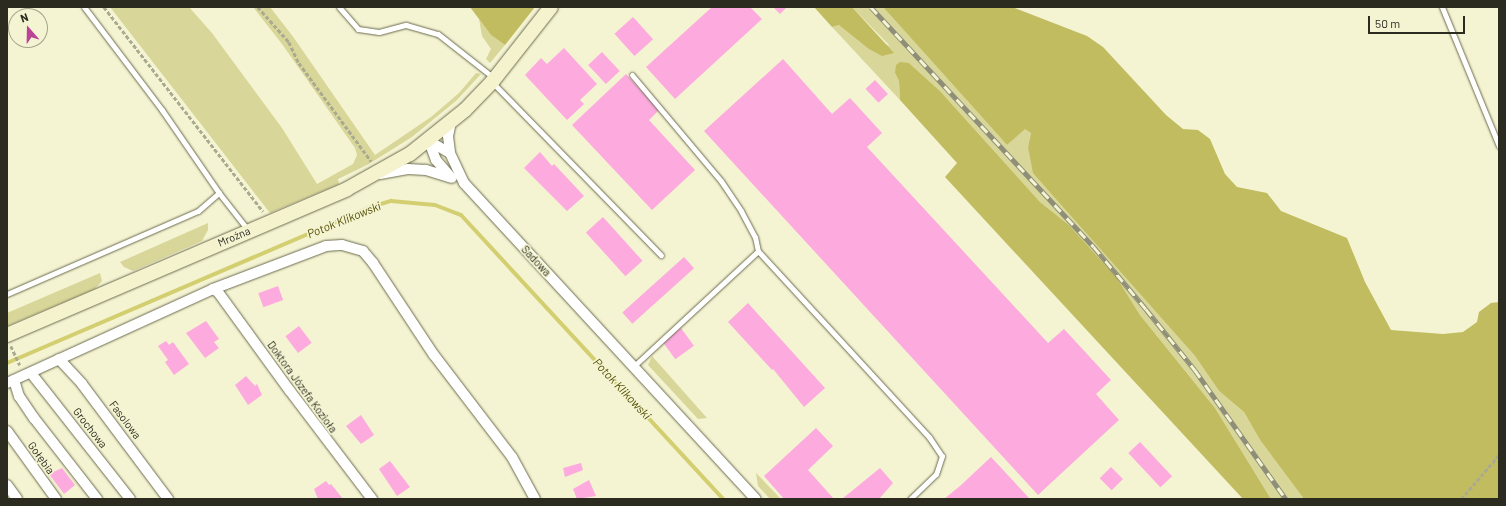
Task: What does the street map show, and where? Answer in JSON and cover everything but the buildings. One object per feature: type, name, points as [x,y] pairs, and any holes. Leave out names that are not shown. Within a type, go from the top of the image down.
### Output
[{"type":"main road","points":[[451,122],[493,80],[551,7]]},
{"type":"main road","name":"Mroźna","points":[[7,335],[249,231],[376,174],[429,141],[451,122]]},
{"type":"street","name":"Sadowa","points":[[451,122],[448,136],[450,153],[464,183],[756,499]]},
{"type":"street","points":[[429,141],[436,160],[452,178]]},
{"type":"street","points":[[429,141],[450,153]]},
{"type":"street","points":[[376,174],[420,170],[452,178],[464,183]]},
{"type":"street","points":[[97,499],[34,418],[11,381],[213,289],[326,246],[342,246],[363,251],[434,354],[512,457],[535,499]]},
{"type":"street","name":"Doktora Józefa Kozioła","points":[[213,289],[218,292],[290,391],[372,499]]},
{"type":"street","name":"Fasolowa","points":[[59,359],[82,384],[168,499]]},
{"type":"street","name":"Grochowa","points":[[28,374],[130,499]]},
{"type":"street","name":"Gołębia","points":[[7,431],[56,499]]},
{"type":"street","points":[[7,484],[17,499]]},
{"type":"lane","points":[[84,7],[162,110],[219,193],[249,231]]},
{"type":"lane","points":[[339,7],[358,29],[379,32],[406,25],[438,34],[493,80],[660,255]]},
{"type":"lane","points":[[1442,7],[1499,146]]},
{"type":"lane","points":[[632,75],[720,180],[741,211],[755,237],[758,251],[929,437],[942,456],[940,466],[936,474],[910,499]]},
{"type":"lane","points":[[7,294],[198,211],[219,193]]},
{"type":"lane","points":[[634,366],[758,251]]},
{"type":"path","points":[[104,7],[271,221]]},
{"type":"path","points":[[258,7],[289,42],[300,63],[371,161],[376,174]]},
{"type":"path","points":[[13,349],[28,374]]},
{"type":"path","points":[[1461,499],[1499,455]]},
{"type":"shaded area","points":[[110,7],[189,7],[212,33],[282,128],[317,184],[353,164],[357,155],[355,148],[282,44],[253,7],[270,7],[294,38],[375,155],[431,117],[459,93],[476,73],[481,74],[457,100],[412,137],[369,164],[338,179],[339,184],[270,213]]},
{"type":"shaded area","points":[[470,7],[535,7],[505,45],[491,35]]},
{"type":"shaded area","points":[[814,7],[852,7],[894,53],[882,56],[869,49],[839,25],[832,27]]},
{"type":"shaded area","points":[[852,7],[883,7],[1007,145],[1025,128],[1031,133],[1028,147],[1083,229],[1195,356],[1219,391],[1244,412],[1260,440],[1304,499],[1271,499],[1215,408],[1140,315],[1117,278],[1069,225],[1040,202],[940,91],[909,63],[895,73],[899,81],[900,100],[832,27],[839,25],[890,46]]},
{"type":"shaded area","points":[[883,7],[1012,7],[1087,36],[1103,47],[1166,115],[1183,129],[1198,130],[1210,139],[1225,174],[1237,187],[1267,193],[1281,211],[1347,238],[1365,282],[1391,330],[1443,334],[1463,332],[1477,322],[1479,312],[1491,303],[1499,302],[1499,499],[1304,499],[1260,440],[1244,412],[1219,391],[1195,356],[1033,173],[1028,147],[1031,133],[1025,129],[1007,145]]},
{"type":"shaded area","points":[[479,19],[491,35],[505,45],[490,63],[486,59],[491,49],[482,36]]},
{"type":"shaded area","points":[[900,62],[909,63],[940,91],[1040,202],[1069,225],[1117,278],[1140,315],[1215,408],[1271,499],[1243,499],[945,177],[957,163],[900,100],[899,81],[895,73],[896,65]]},
{"type":"shaded area","points":[[208,223],[208,230],[202,241],[133,271],[124,267],[120,262]]},
{"type":"shaded area","points":[[100,273],[102,281],[95,289],[7,326],[7,313]]},
{"type":"shaded area","points":[[652,356],[707,418],[698,419],[648,365]]},
{"type":"shaded area","points":[[756,473],[781,499],[770,499],[758,486]]},
{"type":"waterway","name":"Potok Klikowski","points":[[7,363],[371,207],[391,201],[435,205],[461,215],[723,499]]},
{"type":"railway","points":[[871,7],[1094,247],[1195,370],[1286,499]]}]
